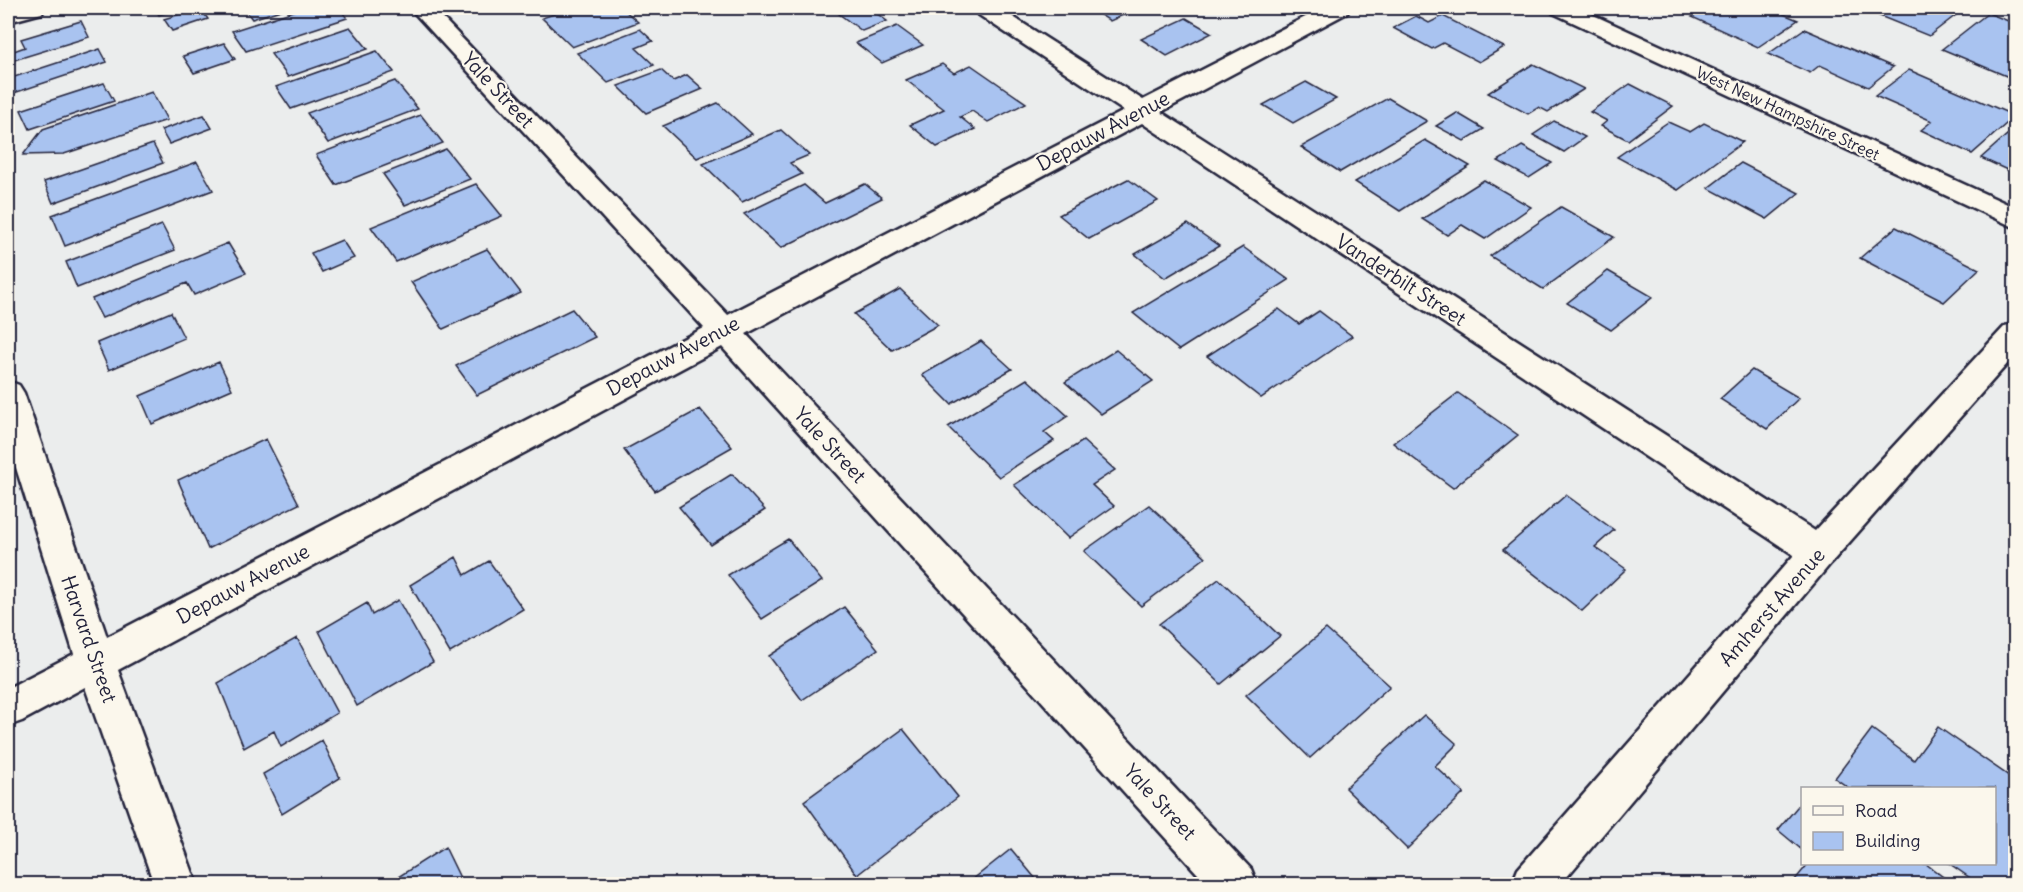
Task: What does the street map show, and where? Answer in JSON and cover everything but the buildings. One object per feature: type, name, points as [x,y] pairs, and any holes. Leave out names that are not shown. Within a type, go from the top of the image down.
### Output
[{"type":"street","points":[[8,15],[34,8]]},
{"type":"street","name":"Yale Street","points":[[421,8],[723,329],[1236,885]]},
{"type":"street","name":"Vanderbilt Street","points":[[984,8],[1818,552]]},
{"type":"street","name":"Depauw Avenue","points":[[8,708],[723,329],[1339,8]]},
{"type":"street","name":"West New Hampshire Street","points":[[1562,8],[2016,219]]},
{"type":"street","name":"Amherst Avenue","points":[[1533,885],[1818,552],[2016,334]]},
{"type":"street","name":"Harvard Street","points":[[8,393],[96,662],[175,885]]}]
